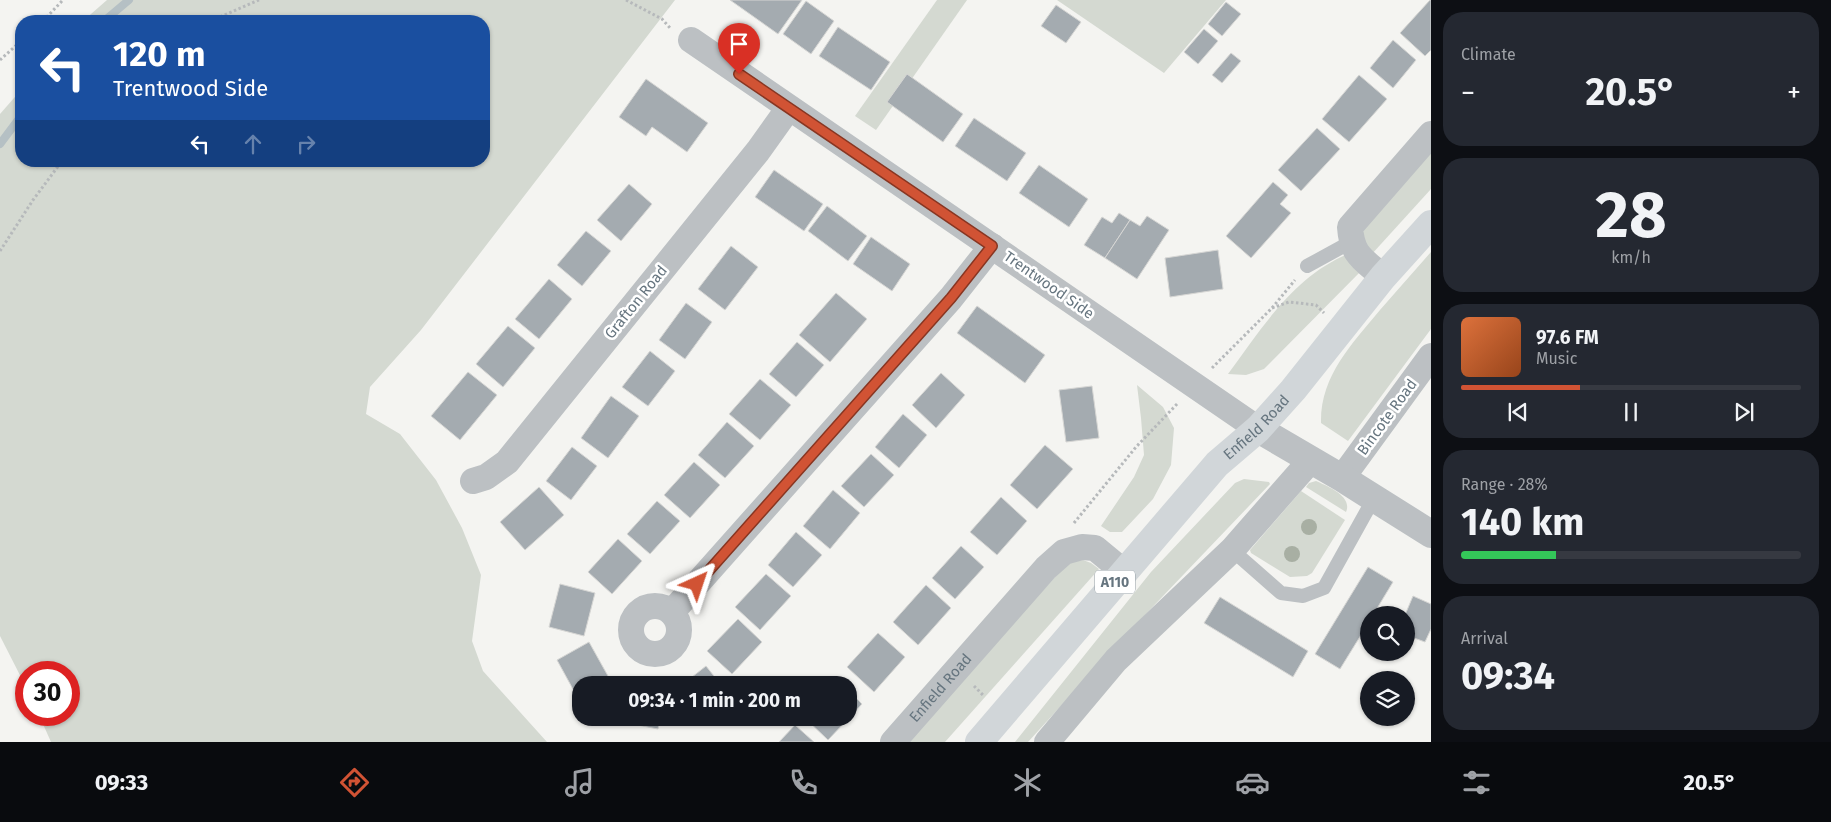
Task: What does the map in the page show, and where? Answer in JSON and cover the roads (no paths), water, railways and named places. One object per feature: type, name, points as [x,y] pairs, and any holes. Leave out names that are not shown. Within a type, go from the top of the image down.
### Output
[{"type":"main road","name":"Enfield Road","points":[[980,742],[1218,464],[1258,429],[1293,390],[1339,330],[1431,224]]},
{"type":"street","name":"Trentwood Side","points":[[691,40],[788,109],[992,246],[1258,429]]},
{"type":"street","name":"Grafton Road","points":[[472,481],[486,477],[507,462],[758,151],[788,109]]},
{"type":"street","points":[[1384,277],[1357,253],[1351,242],[1350,227],[1431,134]]},
{"type":"street","points":[[672,612],[951,298],[992,246]]},
{"type":"street","name":"Bincote Road","points":[[1342,478],[1431,356]]},
{"type":"street","points":[[1258,429],[1342,478],[1431,534]]},
{"type":"street","points":[[1047,742],[1116,660],[1232,550],[1311,460]]},
{"type":"street","name":"Enfield Road","points":[[893,742],[1046,568],[1064,552],[1082,546],[1095,548],[1124,572]]},
{"type":"lane","points":[[1307,266],[1351,242]]},
{"type":"lane","points":[[1232,550],[1281,593],[1303,596],[1324,588],[1374,498]]},
{"type":"waterway","points":[[111,15],[129,0]]},
{"type":"waterway","points":[[0,144],[15,124]]}]
